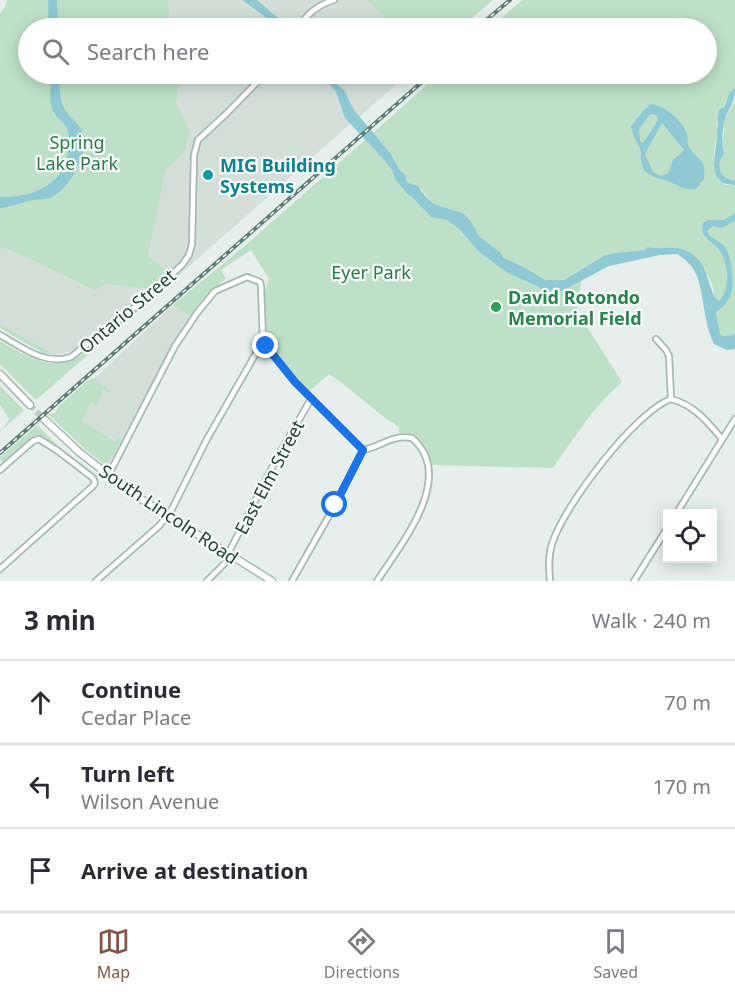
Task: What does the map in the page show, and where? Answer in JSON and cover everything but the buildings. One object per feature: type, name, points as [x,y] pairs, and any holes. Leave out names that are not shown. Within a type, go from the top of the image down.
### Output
[{"type":"street","points":[[305,18],[321,4],[334,0]]},
{"type":"street","name":"Ontario Street","points":[[0,335],[45,359],[60,361],[71,357],[140,303],[182,265],[189,255],[192,244],[194,155],[198,140],[255,84]]},
{"type":"street","points":[[96,581],[167,516],[207,439],[263,341],[260,282],[246,277],[223,286],[215,291],[197,313],[175,346],[108,476]]},
{"type":"street","points":[[656,339],[669,356],[671,399]]},
{"type":"street","points":[[263,341],[311,399],[363,450]]},
{"type":"street","points":[[0,374],[30,405]]},
{"type":"street","name":"East Elm Street","points":[[207,581],[230,555],[278,456],[311,399]]},
{"type":"street","points":[[550,581],[549,562],[552,543],[569,508],[628,432],[651,410],[671,399],[687,405],[700,414],[722,439]]},
{"type":"street","name":"South Lincoln Road","points":[[43,418],[108,476],[167,516],[272,581]]},
{"type":"street","points":[[678,509],[735,419]]},
{"type":"street","points":[[292,581],[363,450],[395,437],[404,436],[412,438],[425,453],[430,468],[426,497],[408,533],[377,581]]},
{"type":"street","points":[[0,470],[33,441],[39,439],[71,460],[93,478],[95,483],[0,569]]},
{"type":"street","points":[[634,581],[663,535]]},
{"type":"shaded area","points":[[168,0],[242,0],[266,18],[170,18]]},
{"type":"shaded area","points":[[257,0],[367,0],[384,18],[278,18]]},
{"type":"shaded area","points":[[177,84],[249,84],[229,107],[233,112],[260,84],[329,84],[336,92],[350,124],[177,277],[148,256],[166,168],[184,153],[176,102],[179,95]]},
{"type":"shaded area","points":[[397,84],[359,117],[349,104],[344,90],[338,85]]},
{"type":"shaded area","points":[[0,247],[22,255],[95,291],[105,284],[149,289],[72,351],[56,355],[0,324]]},
{"type":"shaded area","points":[[173,305],[190,316],[172,345],[122,440],[121,438],[116,441],[86,425],[82,421],[91,403],[96,405],[104,390],[110,391],[94,379]]},
{"type":"green space","name":"Spring Lake Park","points":[[7,0],[168,0],[170,18],[18,18],[18,84],[177,84],[179,96],[176,102],[190,131],[184,153],[166,169],[148,256],[171,273],[149,289],[105,284],[95,291],[22,255],[0,247],[0,14]]},
{"type":"green space","points":[[367,0],[493,0],[472,18],[384,18]]},
{"type":"green space","name":"Eyer Park","points":[[522,0],[735,0],[735,88],[726,100],[716,125],[718,130],[714,169],[725,185],[735,185],[735,334],[720,335],[710,280],[700,267],[674,248],[647,247],[645,250],[620,253],[598,260],[583,269],[577,311],[622,382],[593,412],[553,468],[432,465],[422,442],[412,435],[399,433],[399,427],[329,374],[308,393],[286,368],[269,342],[262,313],[269,279],[251,250],[221,270],[226,279],[206,296],[190,316],[173,305],[247,244],[365,140],[392,170],[395,179],[407,194],[431,217],[447,220],[460,230],[478,251],[499,267],[539,288],[545,280],[526,268],[507,261],[501,253],[479,236],[463,213],[434,204],[422,189],[408,183],[391,154],[373,133],[428,84],[717,84],[717,18],[501,18]]},
{"type":"green space","points":[[735,101],[735,180],[727,180],[722,176],[719,163],[725,121]]},
{"type":"green space","points":[[148,299],[151,300],[36,400],[0,364],[0,341],[29,357],[49,363],[69,361],[80,356]]},
{"type":"green space","points":[[0,324],[56,355],[41,352],[0,328]]},
{"type":"green space","points":[[93,378],[111,391],[110,393],[104,390],[96,406],[91,403],[82,421],[115,441],[118,437],[122,440],[107,467],[48,414],[55,413],[59,406]]},
{"type":"green space","points":[[0,386],[24,410],[0,432],[9,419],[0,404]]},
{"type":"green space","points":[[37,425],[67,455],[50,442],[36,438],[31,439],[2,465],[0,457]]},
{"type":"water","points":[[48,0],[57,0],[58,18],[49,18]]},
{"type":"water","points":[[242,0],[257,0],[278,18],[266,18]]},
{"type":"water","points":[[51,84],[60,84],[63,105],[84,136],[80,162],[70,181],[57,194],[48,199],[32,200],[0,208],[0,197],[23,195],[44,187],[54,181],[66,163],[69,134],[66,126],[53,110]]},
{"type":"water","points":[[329,84],[338,84],[344,90],[354,110],[391,154],[408,183],[418,186],[434,204],[463,213],[479,236],[504,258],[545,280],[564,280],[604,256],[615,253],[645,250],[647,247],[676,248],[694,255],[700,262],[712,291],[719,301],[727,283],[727,269],[719,250],[705,236],[702,228],[703,223],[708,220],[724,220],[735,213],[735,221],[721,228],[713,226],[707,231],[725,247],[730,258],[732,292],[727,302],[716,312],[720,335],[735,334],[735,349],[727,350],[714,344],[707,325],[698,278],[690,265],[677,254],[660,255],[609,266],[562,291],[545,290],[506,272],[478,251],[460,230],[447,220],[431,217],[407,194],[395,179],[392,170],[345,118],[336,92]]},
{"type":"water","points":[[735,88],[733,102],[724,124],[722,141],[724,154],[720,162],[720,171],[726,178],[735,180],[735,185],[726,184],[720,180],[714,169],[714,161],[719,110],[724,107],[730,92]]},
{"type":"water","points":[[651,104],[657,105],[681,123],[687,133],[689,147],[703,164],[705,172],[704,179],[696,189],[683,188],[645,171],[641,162],[641,151],[631,127]],"holes":[[[650,114],[657,115],[658,120],[643,143],[640,141],[639,130]],[[662,123],[684,150],[673,160],[668,173],[662,176],[653,172],[645,154]]]},
{"type":"tunnel","points":[[30,405],[43,418]]},
{"type":"railway","points":[[489,18],[510,0]]},
{"type":"railway","points":[[0,453],[420,84]]},
{"type":"place","name":"MIG Building Systems","points":[[208,175]]},
{"type":"place","name":"David Rotondo Memorial Field","points":[[496,307]]},
{"type":"route","points":[[266,346],[295,382],[349,439],[363,450],[335,505]]}]
